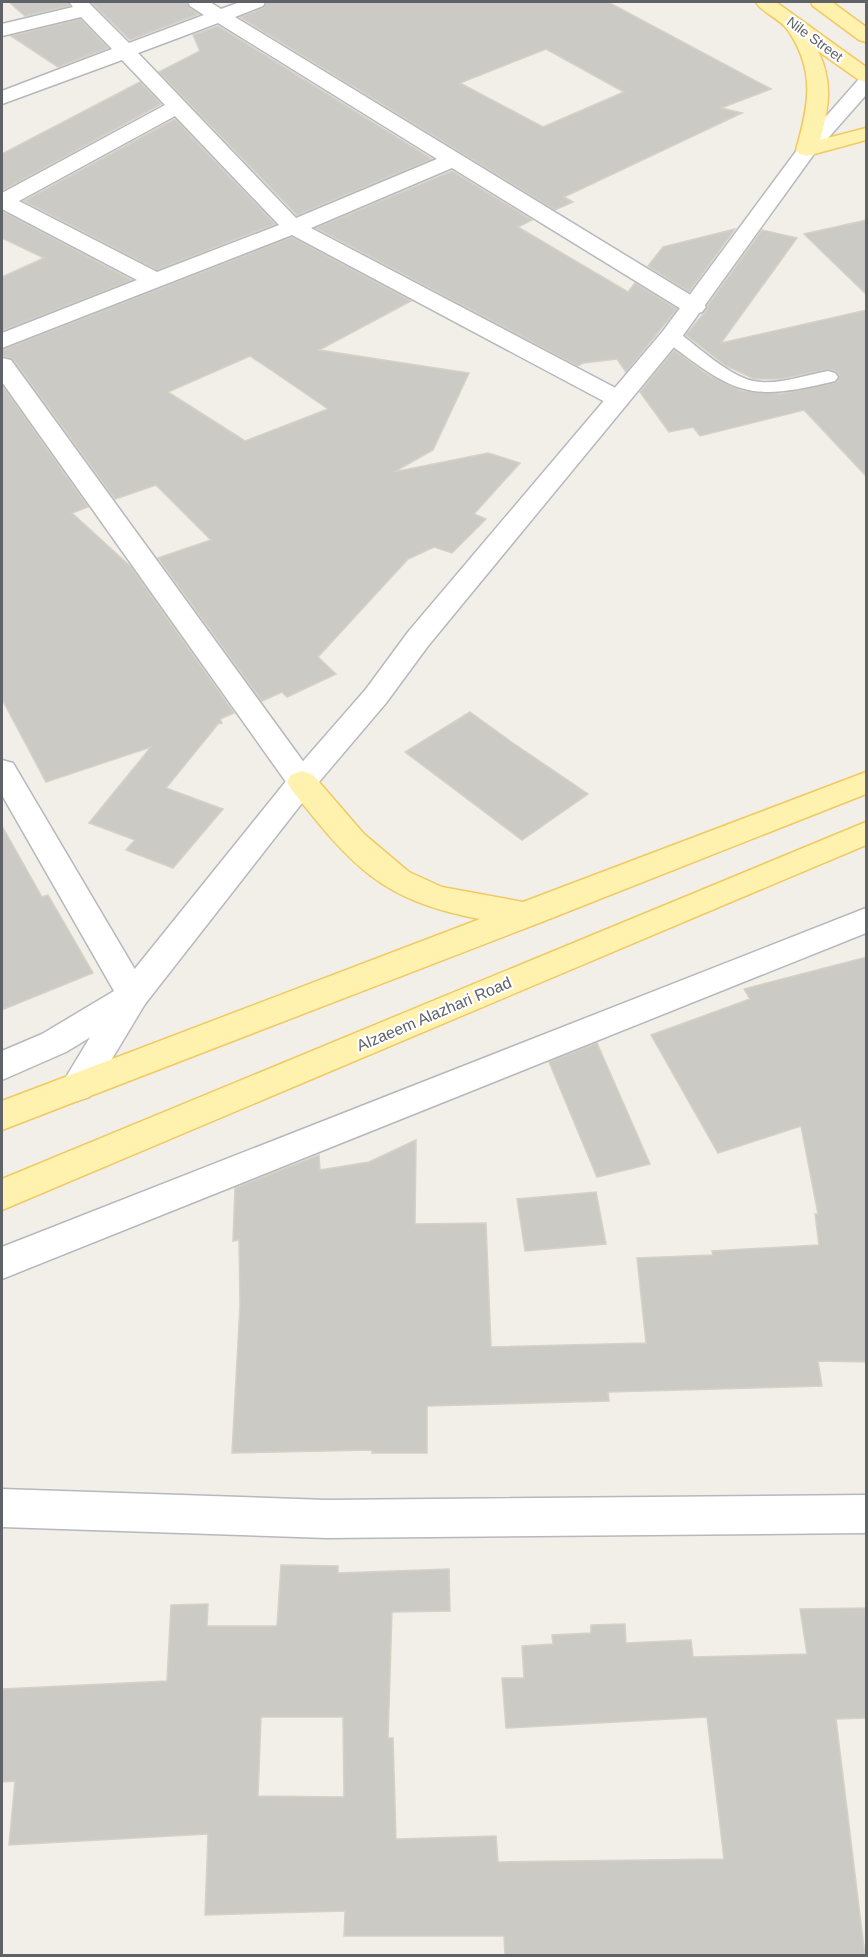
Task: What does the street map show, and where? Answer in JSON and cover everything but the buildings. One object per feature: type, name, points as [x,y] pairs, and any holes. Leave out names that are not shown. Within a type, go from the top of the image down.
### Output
[{"type":"main road","name":"Nile Street","points":[[765,2],[867,76]]},
{"type":"main road","name":"Nile Street","points":[[820,2],[867,36]]},
{"type":"main road","points":[[794,25],[816,68],[818,87],[818,106],[807,150],[867,134]]},
{"type":"main road","points":[[302,782],[368,858],[407,884],[454,901],[528,915]]},
{"type":"main road","points":[[2,1116],[867,783]]},
{"type":"main road","name":"Alzaeem Alazhari Road","points":[[4,1201],[867,833]]},
{"type":"street","points":[[197,2],[694,307]]},
{"type":"street","points":[[2,98],[256,2]]},
{"type":"street","points":[[2,30],[82,6],[293,227],[618,399]]},
{"type":"street","points":[[77,1087],[133,995],[302,782],[376,696],[418,639],[671,336],[807,150],[867,83]]},
{"type":"street","points":[[2,202],[178,106]]},
{"type":"street","points":[[2,341],[293,227],[452,160]]},
{"type":"street","points":[[2,202],[157,281]]},
{"type":"street","points":[[2,365],[302,782]]},
{"type":"street","points":[[2,770],[133,995]]},
{"type":"street","points":[[2,1263],[867,920]]},
{"type":"street","points":[[2,1066],[54,1043],[133,995]]},
{"type":"street","points":[[2,1508],[327,1519],[867,1514]]},
{"type":"lane","points":[[671,336],[739,383],[752,387],[767,387],[828,377]]}]
